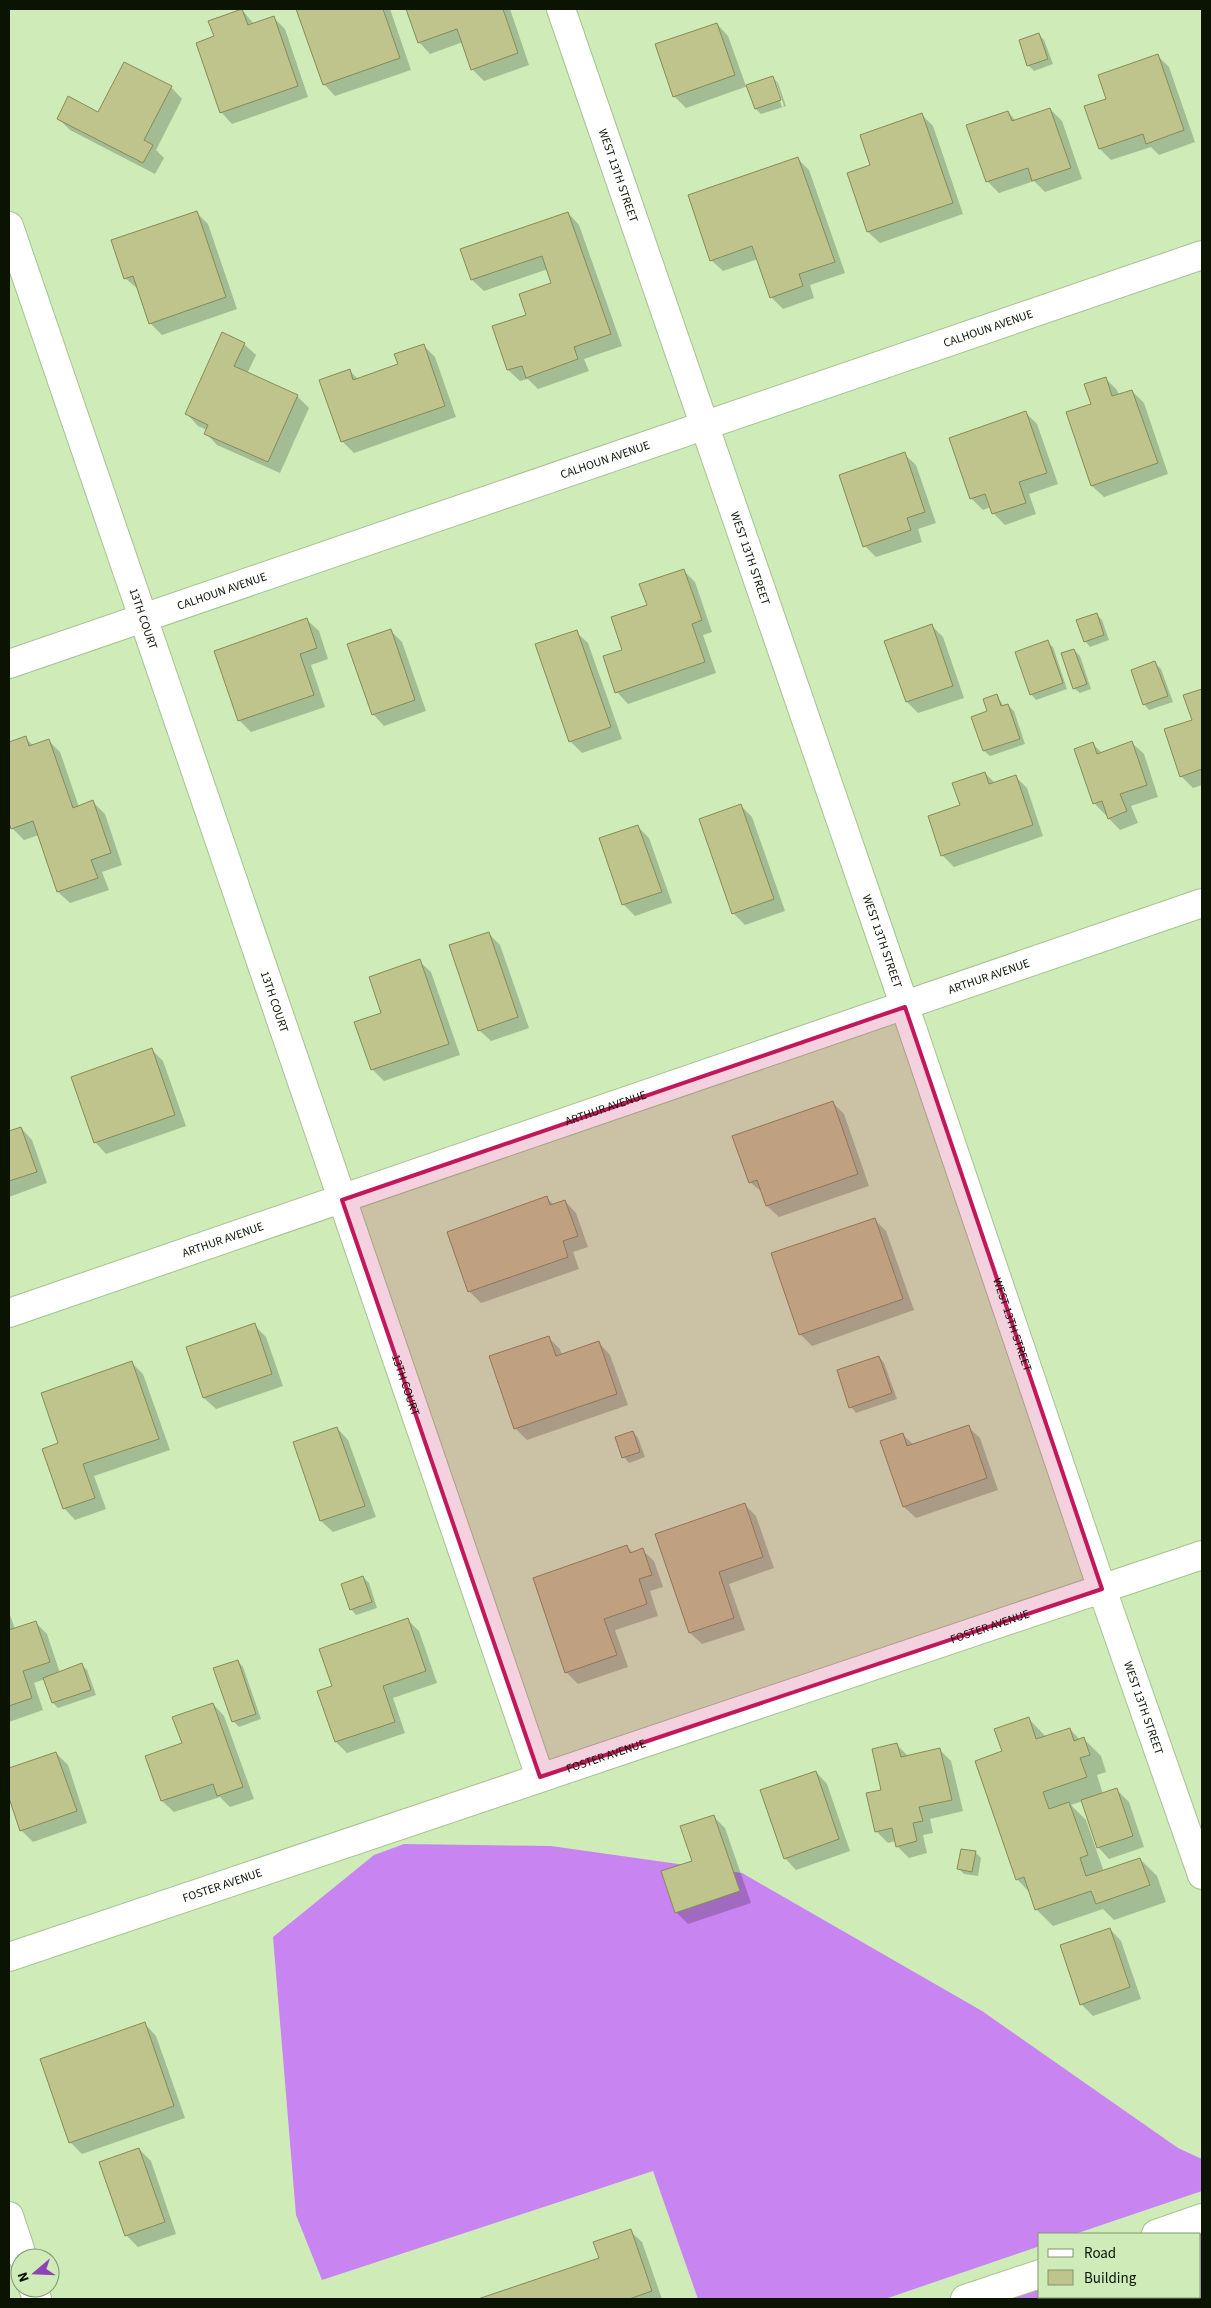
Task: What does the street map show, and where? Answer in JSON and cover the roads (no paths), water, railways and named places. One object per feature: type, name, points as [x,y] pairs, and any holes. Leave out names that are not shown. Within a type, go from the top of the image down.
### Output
[{"type":"street","name":"WEST 13TH STREET","points":[[560,9],[905,1007],[1102,1589],[1202,1875]]},
{"type":"street","name":"13TH COURT","points":[[9,226],[540,1777]]},
{"type":"street","name":"CALHOUN AVENUE","points":[[9,664],[1202,255]]},
{"type":"street","name":"ARTHUR AVENUE","points":[[9,1313],[905,1007],[1202,903]]},
{"type":"street","name":"FOSTER AVENUE","points":[[9,1956],[1202,1555]]},
{"type":"street","points":[[9,2216],[20,2248]]},
{"type":"street","points":[[1159,2233],[1202,2218]]},
{"type":"street","points":[[965,2299],[1038,2275]]}]
